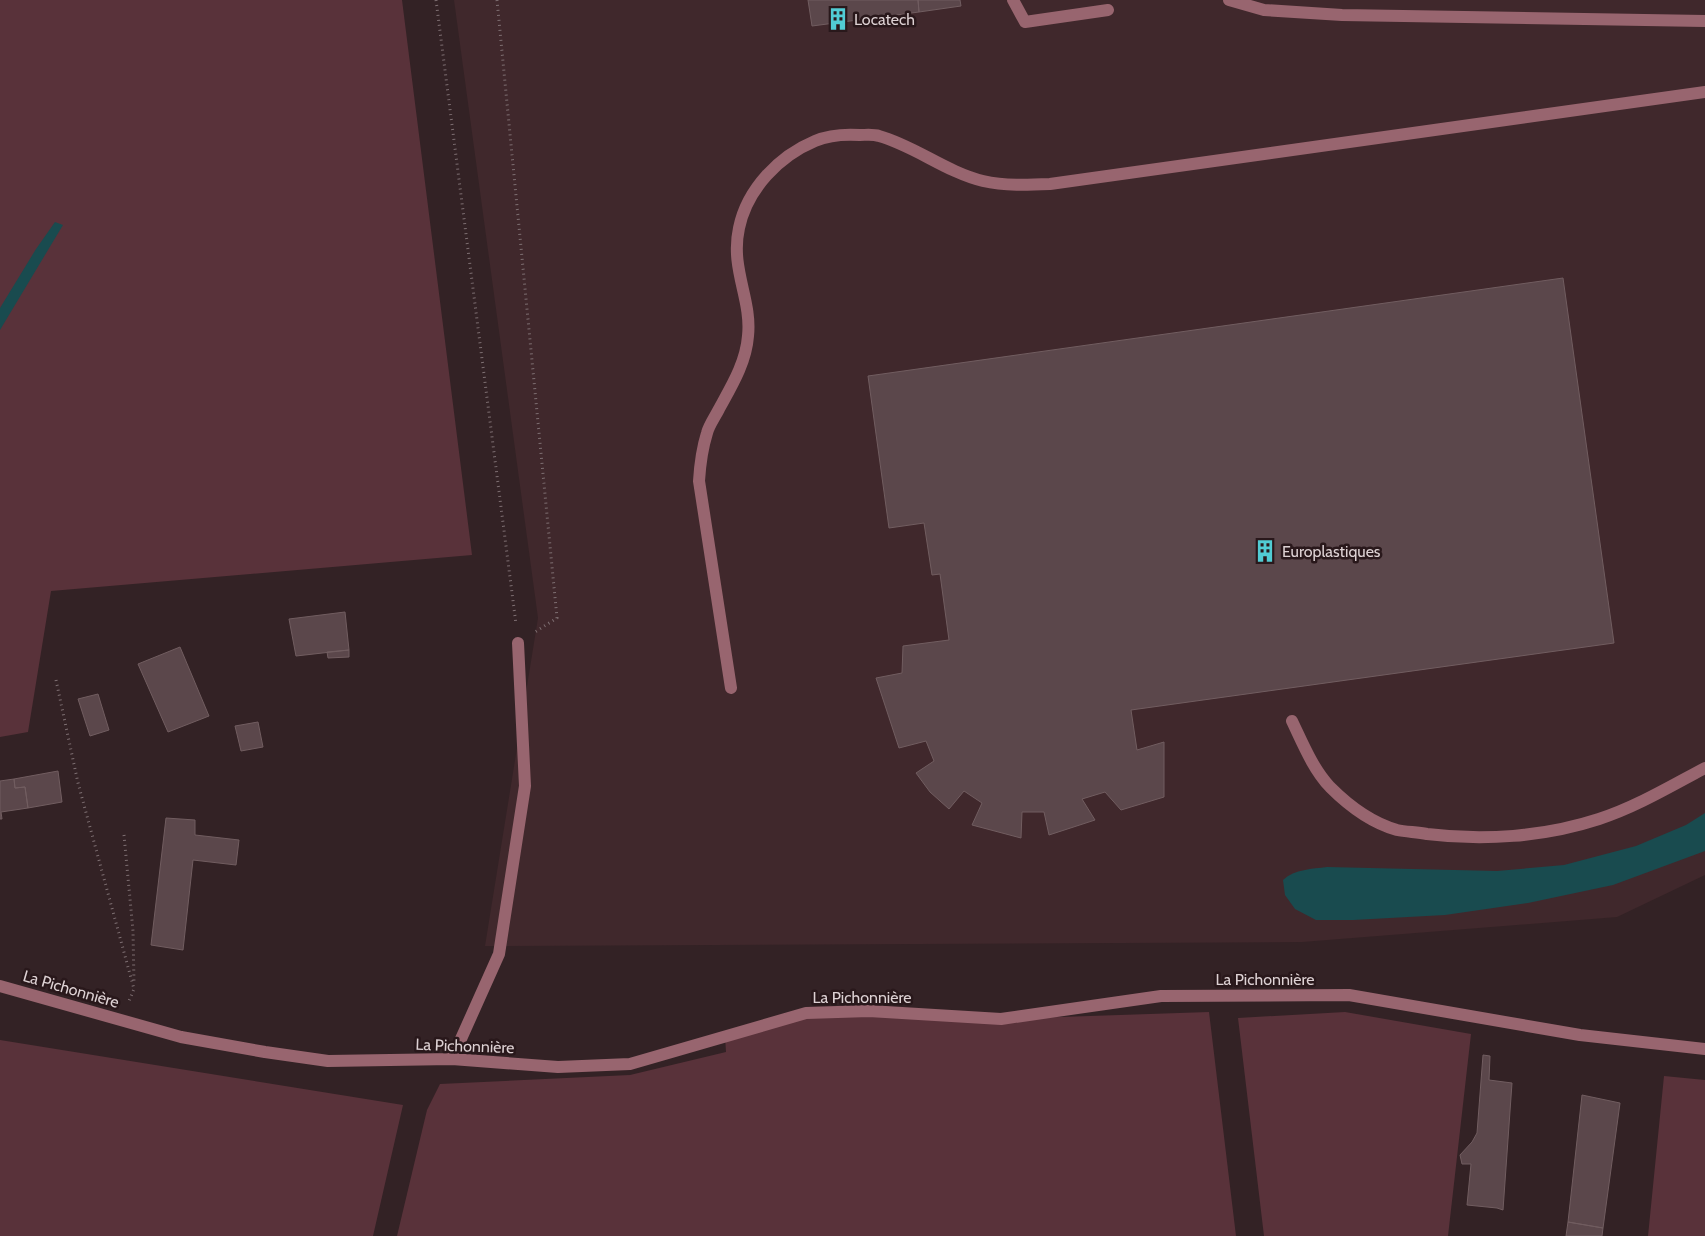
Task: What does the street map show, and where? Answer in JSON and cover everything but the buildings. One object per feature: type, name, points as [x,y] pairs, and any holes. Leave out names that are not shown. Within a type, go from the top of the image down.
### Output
[{"type":"street","points":[[1013,0],[1025,22],[1108,10]]},
{"type":"street","points":[[1229,0],[1264,10],[1342,15],[1705,21]]},
{"type":"street","points":[[731,688],[700,481],[700,459],[707,432],[742,364],[748,337],[749,313],[740,282],[736,256],[739,228],[747,203],[764,177],[789,155],[816,140],[844,134],[877,135],[912,148],[952,169],[982,181],[1016,185],[1050,184],[1705,92]]},
{"type":"street","points":[[452,1059],[499,954],[525,786],[518,643]]},
{"type":"street","points":[[1292,721],[1310,758],[1329,786],[1350,804],[1373,820],[1397,830],[1435,835],[1469,838],[1504,836],[1550,831],[1599,819],[1653,795],[1705,768]]},
{"type":"street","name":"La Pichonnière","points":[[0,986],[181,1037],[328,1061],[452,1059],[558,1067],[630,1064],[806,1013],[869,1011],[1001,1018],[1171,996],[1348,995],[1580,1034],[1705,1049]]},
{"type":"path","points":[[436,0],[518,643],[556,618],[497,0]]},
{"type":"path","points":[[56,680],[78,783],[134,990]]},
{"type":"path","points":[[122,1020],[134,990],[133,931],[124,835]]},
{"type":"shaded area","points":[[0,0],[402,0],[472,555],[51,591],[28,732],[0,737]]},
{"type":"shaded area","points":[[454,0],[1705,0],[1705,875],[1617,917],[1302,942],[485,946],[538,618]]},
{"type":"shaded area","points":[[1209,1012],[1236,1236],[397,1236],[427,1110],[440,1084],[630,1075],[726,1052],[725,1036],[806,1013],[1001,1019]]},
{"type":"shaded area","points":[[1345,1012],[1471,1034],[1448,1236],[1264,1236],[1238,1018]]},
{"type":"shaded area","points":[[0,1040],[403,1105],[373,1236],[0,1236]]},
{"type":"shaded area","points":[[1664,1076],[1705,1080],[1705,1236],[1648,1236]]},
{"type":"water","points":[[55,222],[63,225],[0,330],[0,308]]},
{"type":"water","points":[[1705,813],[1705,851],[1613,885],[1528,903],[1445,915],[1316,920],[1295,909],[1285,895],[1283,880],[1288,876],[1304,870],[1327,867],[1497,871],[1564,865],[1636,846],[1686,825]]},
{"type":"place","name":"Locatech","points":[[838,19]]},
{"type":"place","name":"Europlastiques","points":[[1265,551]]}]
